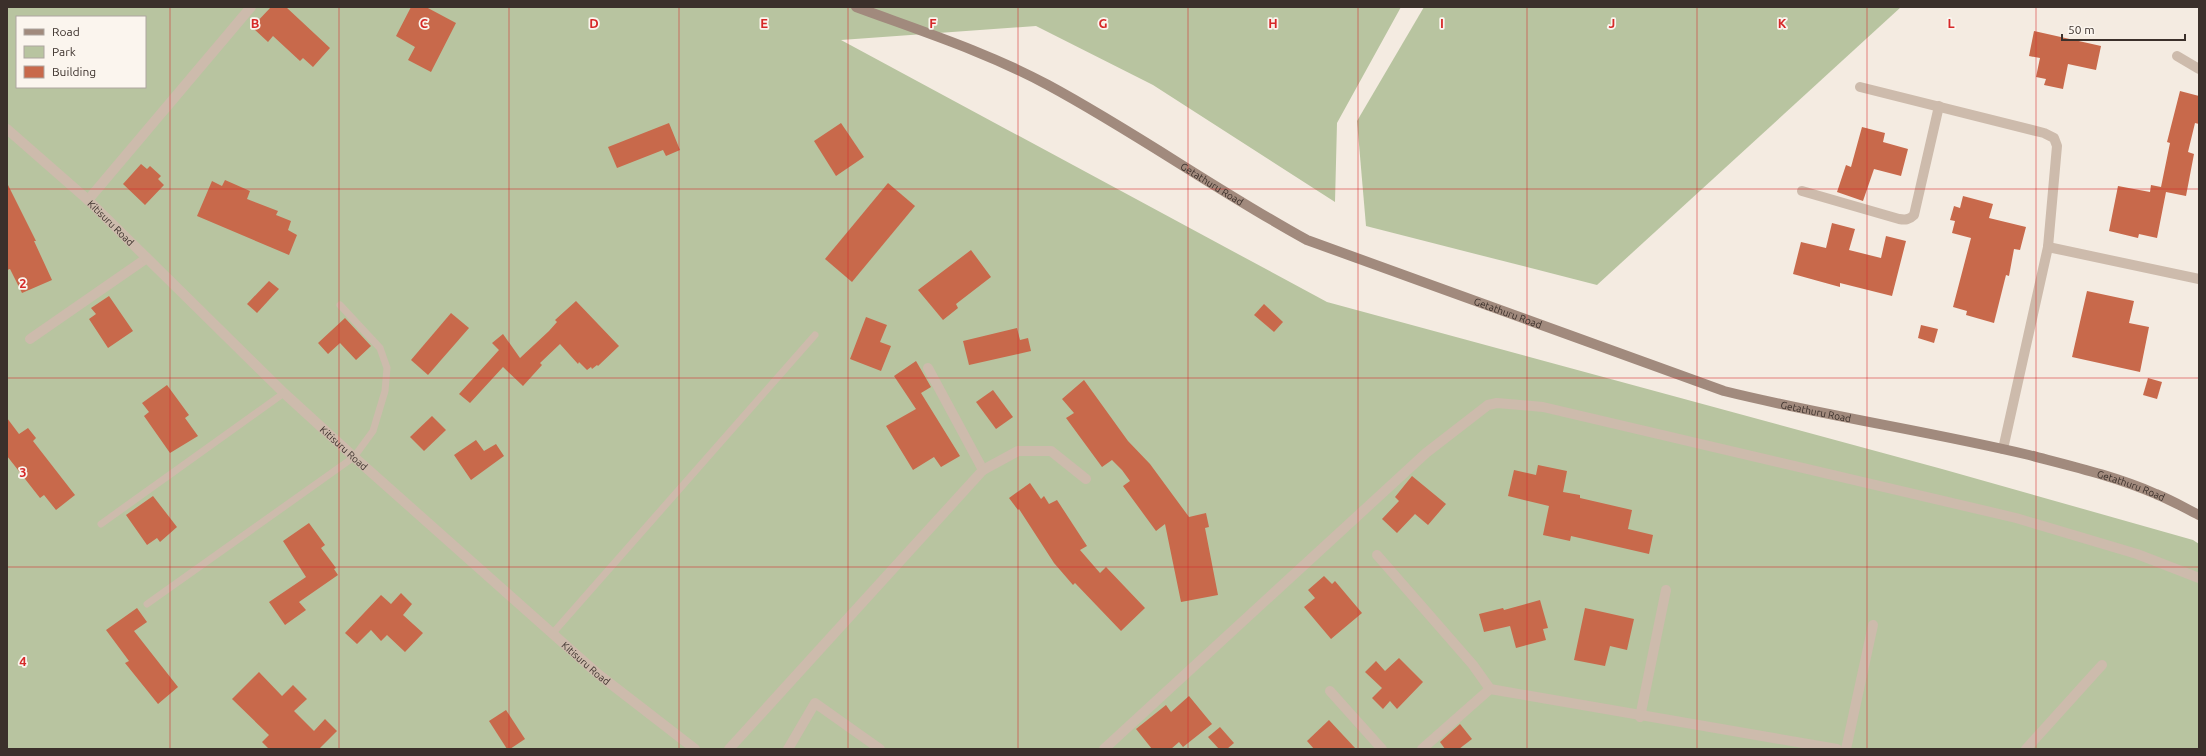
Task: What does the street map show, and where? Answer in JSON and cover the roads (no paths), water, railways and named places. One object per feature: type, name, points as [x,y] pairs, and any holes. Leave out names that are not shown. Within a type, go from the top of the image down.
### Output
[{"type":"main road","name":"Getathuru Road","points":[[856,7],[953,41],[1047,85],[1134,135],[1256,212],[1308,240],[1724,391],[1786,406],[2003,449],[2086,469],[2156,494],[2199,515]]},
{"type":"street","points":[[88,200],[251,7]]},
{"type":"street","points":[[2177,56],[2199,69]]},
{"type":"street","points":[[1860,87],[2044,133],[2054,138],[2057,146],[2048,247],[2003,449]]},
{"type":"street","points":[[1802,191],[1899,219],[1908,219],[1912,217],[1939,106]]},
{"type":"street","name":"Kitisuru Road","points":[[7,129],[88,200],[284,393],[354,457],[598,674],[695,749]]},
{"type":"street","points":[[2048,247],[2199,279]]},
{"type":"street","points":[[30,339],[147,258]]},
{"type":"street","points":[[928,368],[983,470]]},
{"type":"street","points":[[1104,749],[1426,453],[1488,405],[1497,403],[1543,407],[2016,518],[2137,554],[2199,578]]},
{"type":"street","points":[[729,749],[983,470],[1018,451],[1051,451],[1086,479]]},
{"type":"street","points":[[1377,555],[1473,665],[1490,689],[1640,717],[1836,749]]},
{"type":"street","points":[[1640,717],[1666,590]]},
{"type":"street","points":[[1846,749],[1874,625]]},
{"type":"street","points":[[2026,749],[2102,665]]},
{"type":"street","points":[[1422,749],[1490,689]]},
{"type":"street","points":[[1330,691],[1382,749]]},
{"type":"street","points":[[788,749],[815,703],[880,749]]},
{"type":"lane","points":[[147,604],[354,457],[373,431],[385,392],[386,368],[380,348],[340,305]]},
{"type":"lane","points":[[552,634],[815,335]]},
{"type":"lane","points":[[101,524],[284,393]]}]
